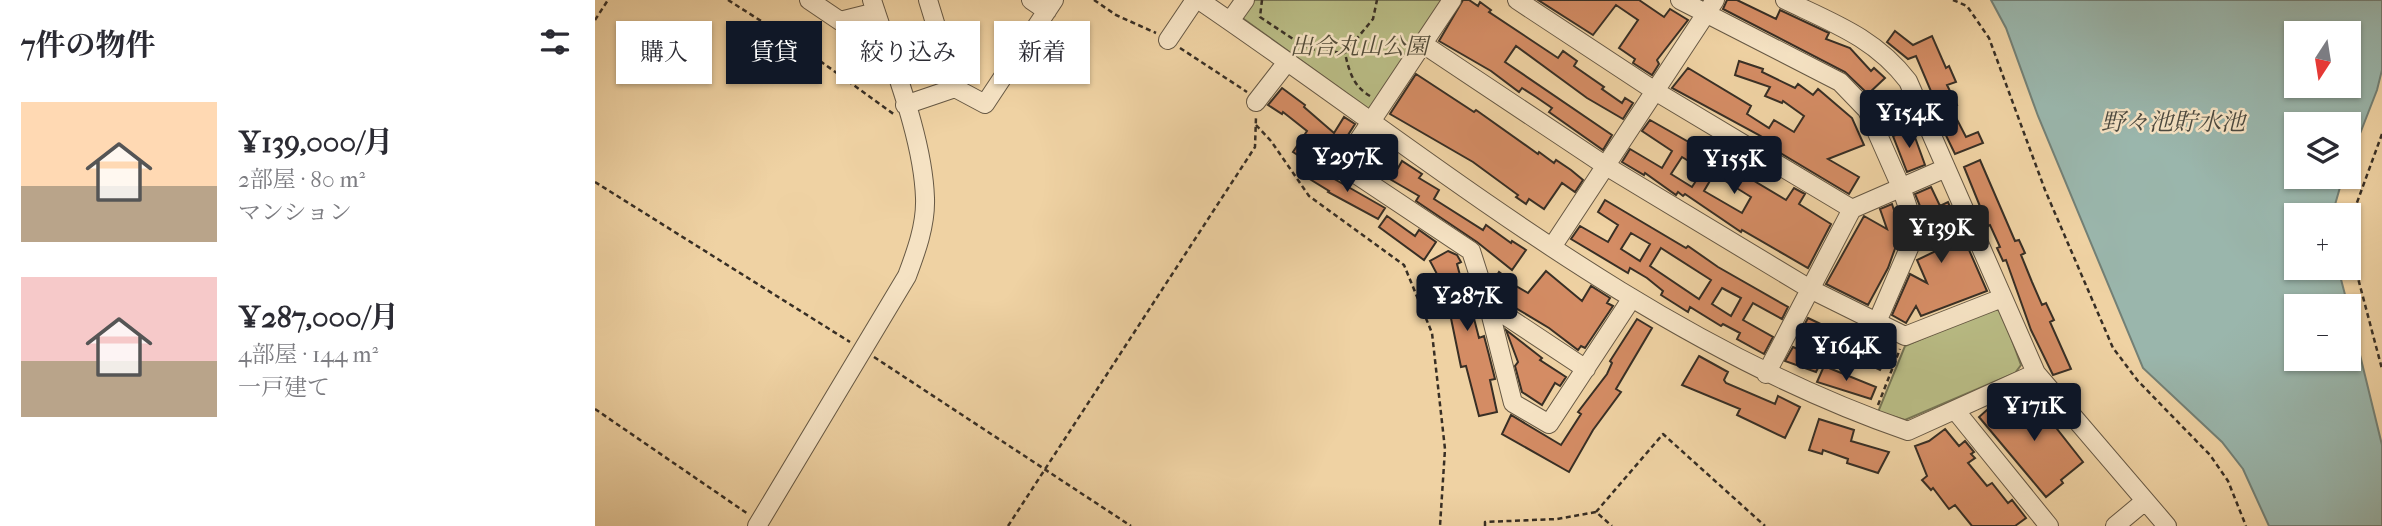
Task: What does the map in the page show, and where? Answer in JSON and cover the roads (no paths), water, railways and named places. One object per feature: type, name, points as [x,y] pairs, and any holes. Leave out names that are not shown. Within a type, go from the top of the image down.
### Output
[{"type":"street","points":[[758,524],[907,276],[919,243],[926,200],[922,162],[874,6],[840,21],[809,0]]},
{"type":"street","points":[[928,0],[955,88],[985,104],[1051,6],[1031,0]]},
{"type":"street","points":[[1168,40],[1197,0],[1369,122],[1552,247],[1632,298],[1766,374],[1872,419],[1908,431],[2036,373]]},
{"type":"street","points":[[1230,21],[1245,0]]},
{"type":"street","points":[[1452,0],[1342,165],[1471,251],[1488,304],[1513,403],[1549,425],[1632,298]]},
{"type":"street","points":[[1517,0],[1655,91],[1852,209]]},
{"type":"street","points":[[1680,0],[1710,8],[1840,82],[1867,110],[1901,187],[1916,232],[1877,322]]},
{"type":"street","points":[[1785,0],[1871,43],[1894,62],[1908,81],[2036,373],[2167,526]]},
{"type":"street","points":[[1552,247],[1710,8]]},
{"type":"street","points":[[1423,44],[1606,166],[1810,289],[1905,336],[2002,298]]},
{"type":"street","points":[[1256,102],[1287,62]]},
{"type":"street","points":[[907,111],[955,88]]},
{"type":"street","points":[[1766,374],[1852,209],[1946,168]]},
{"type":"street","points":[[1488,304],[1586,369]]},
{"type":"street","points":[[1955,410],[2049,526]]},
{"type":"street","points":[[2115,526],[2145,501]]},
{"type":"water","name":"野々池貯水池","points":[[1991,0],[2382,0],[2382,70],[2361,131],[2361,112],[2284,112],[2284,189],[2340,189],[2335,203],[2284,203],[2284,280],[2341,280],[2345,294],[2284,294],[2284,371],[2361,371],[2361,359],[2382,445],[2382,526],[2269,526],[2243,469],[2222,442],[2143,368],[2038,116],[2006,28]]},
{"type":"park label","name":"出合丸山公園","points":[[1359,46]]}]
